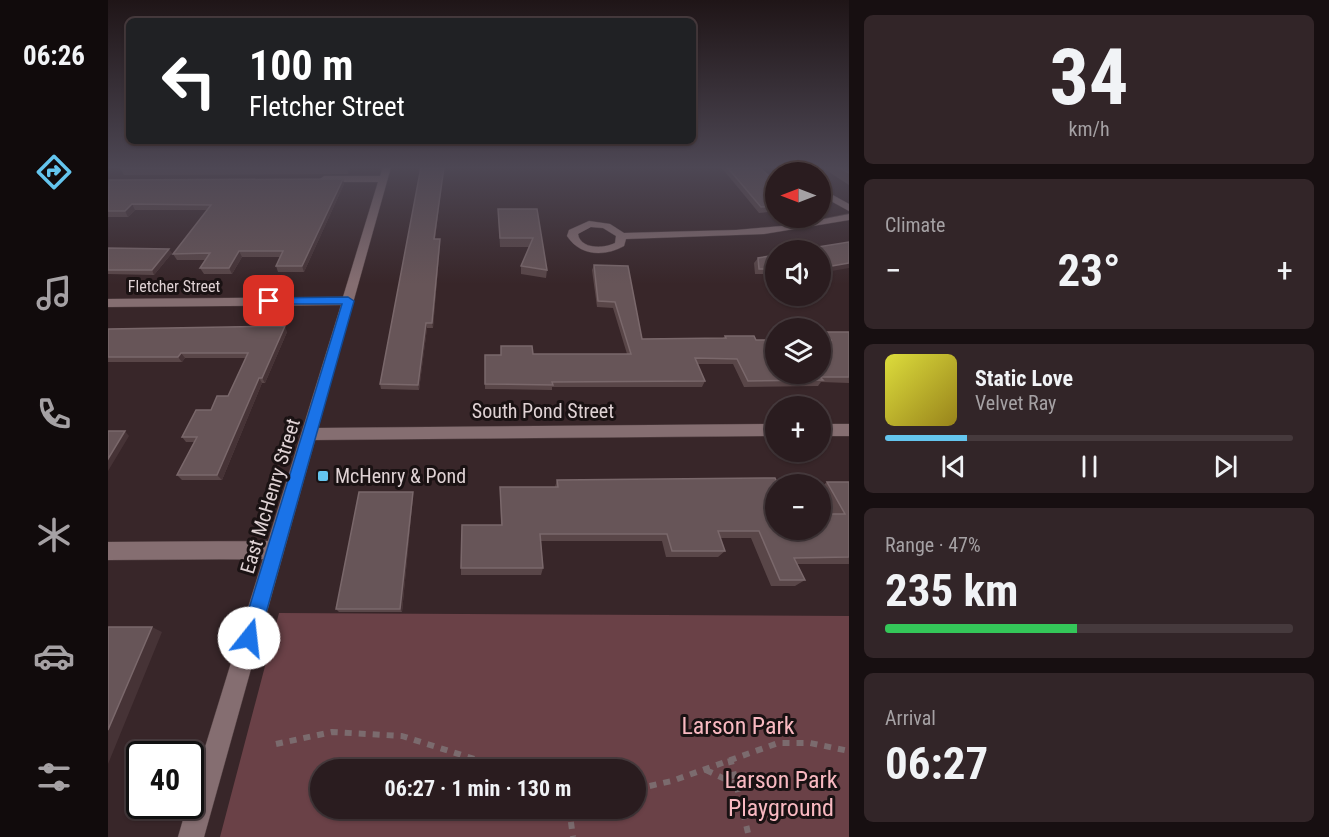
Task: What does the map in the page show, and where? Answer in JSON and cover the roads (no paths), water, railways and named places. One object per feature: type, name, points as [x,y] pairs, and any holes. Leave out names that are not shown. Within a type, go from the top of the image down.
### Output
[{"type":"street","name":"East McHenry Street","points":[[191,837],[376,206]]},
{"type":"street","points":[[621,236],[749,234],[804,227],[849,217]]},
{"type":"street","name":"Fletcher Street","points":[[108,303],[348,301]]},
{"type":"street","name":"South Pond Street","points":[[310,434],[765,430]]},
{"type":"street","points":[[831,430],[849,430]]},
{"type":"street","points":[[108,551],[275,550]]},
{"type":"place","name":"McHenry & Pond","points":[[323,476]]},
{"type":"park label","name":"Larson Park","points":[[738,726]]},
{"type":"park label","name":"Larson Park Playground","points":[[781,794]]}]
